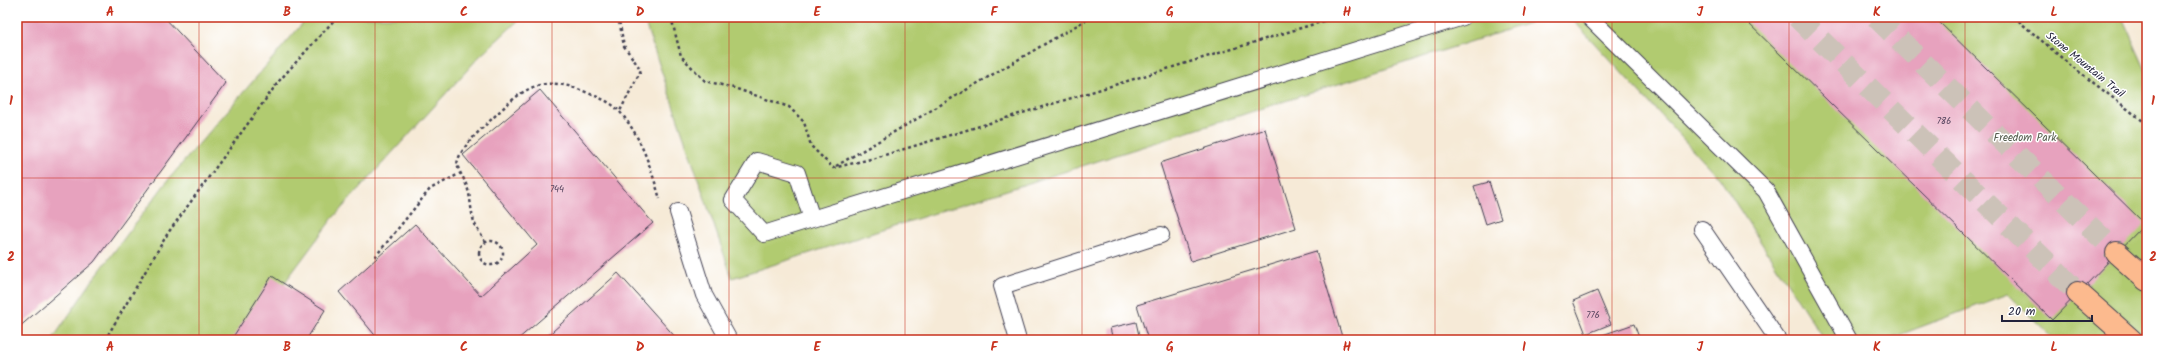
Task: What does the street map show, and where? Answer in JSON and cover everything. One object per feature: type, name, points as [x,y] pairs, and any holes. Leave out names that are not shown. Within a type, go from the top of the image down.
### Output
[{"type":"highway","points":[[2117,253],[2147,280]]},
{"type":"highway","points":[[2078,293],[2131,340]]},
{"type":"lane","points":[[812,219],[797,173],[757,161],[732,200],[764,234],[1463,17]]},
{"type":"lane","points":[[1589,17],[1766,192],[1849,340]]},
{"type":"lane","points":[[678,212],[704,295],[729,340]]},
{"type":"lane","points":[[1702,229],[1778,340]]},
{"type":"lane","points":[[1018,340],[1002,286],[1161,235]]},
{"type":"path","points":[[105,340],[168,233],[278,81],[337,17]]},
{"type":"path","points":[[616,17],[620,25],[624,46],[641,70],[620,111]]},
{"type":"path","points":[[671,17],[681,56],[705,81],[734,88],[789,107],[804,122],[811,146],[833,168]]},
{"type":"path","points":[[833,168],[1091,17]]},
{"type":"path","points":[[833,168],[882,156],[1337,17]]},
{"type":"path","name":"Stone Mountain Trail","points":[[2014,17],[2069,64],[2147,124]]},
{"type":"path","points":[[485,242],[473,218],[470,194],[457,160],[468,144],[512,100],[526,89],[537,84],[552,82],[573,86],[607,101],[620,111],[636,136],[648,161],[661,202]]},
{"type":"path","points":[[375,257],[430,189],[461,173]]},
{"type":"path","points":[[493,241],[501,244],[503,256],[499,263],[487,264],[481,259],[479,252],[485,242],[493,241]]},
{"type":"green space","points":[[308,17],[522,17],[479,57],[332,219],[242,340],[52,340],[92,281],[168,180]]},
{"type":"green space","points":[[643,17],[1548,17],[732,278]]},
{"type":"green space","points":[[1570,17],[2122,17],[2147,73],[2147,340],[2055,340],[2008,294],[1886,340],[1824,340],[1720,179]]},
{"type":"building","points":[[17,17],[164,17],[226,83],[94,262],[17,329]]},
{"type":"building","name":"Freedom Park","points":[[1742,17],[1934,17],[2145,224],[2052,320]]},
{"type":"building","points":[[540,90],[653,223],[517,340],[379,340],[339,292],[415,224],[481,296],[537,245],[463,155]]},
{"type":"building","points":[[1265,129],[1296,228],[1191,261],[1160,163]]},
{"type":"building","points":[[1489,182],[1501,219],[1486,224],[1474,186]]},
{"type":"building","points":[[1316,251],[1343,340],[1148,340],[1137,305]]},
{"type":"building","points":[[618,273],[678,340],[543,340]]},
{"type":"building","points":[[272,276],[325,310],[306,340],[231,340]]},
{"type":"building","points":[[1597,291],[1611,324],[1586,334],[1573,301]]},
{"type":"building","points":[[1136,322],[1140,340],[1113,340],[1110,328]]},
{"type":"building","points":[[1634,324],[1640,340],[1591,340],[1591,339]]},
{"type":"tunnel","points":[[1797,17],[2078,293]]},
{"type":"tunnel","points":[[1876,17],[2117,253]]}]
